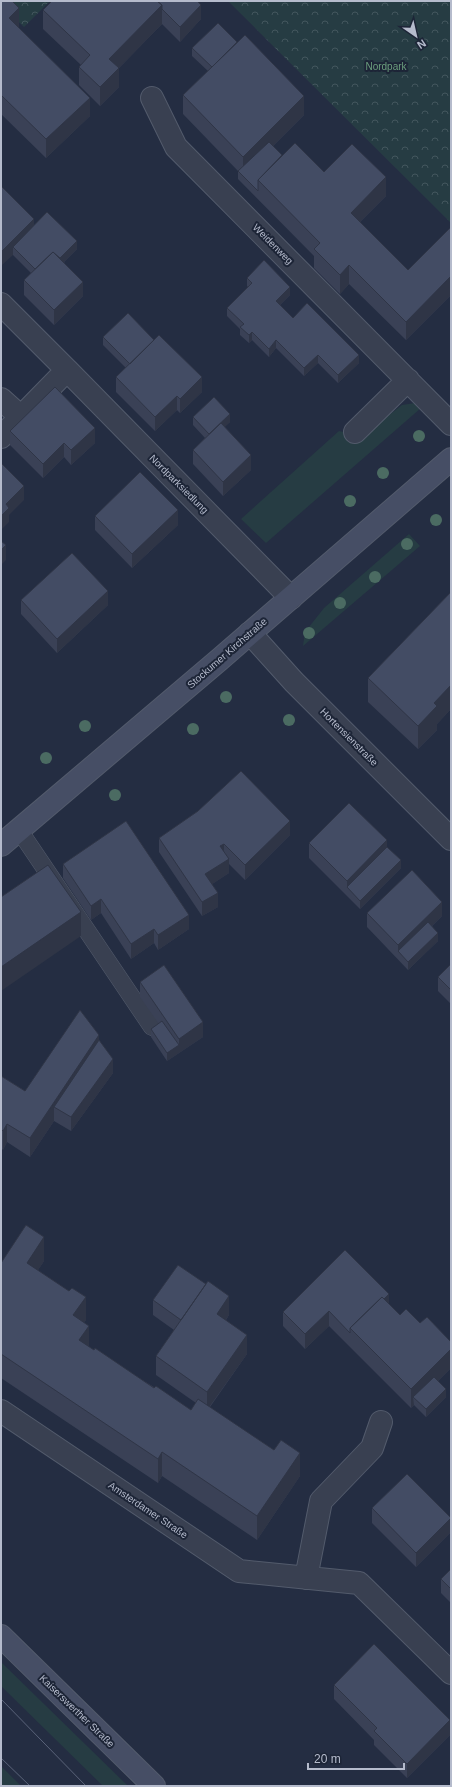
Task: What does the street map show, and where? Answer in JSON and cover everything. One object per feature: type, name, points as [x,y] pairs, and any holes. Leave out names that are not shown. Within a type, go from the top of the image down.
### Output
[{"type":"street","name":"Weidenweg","points":[[152,98],[176,147],[451,424]]},
{"type":"street","name":"Nordparksiedlung","points":[[1,304],[291,598]]},
{"type":"street","points":[[1,437],[67,370]]},
{"type":"street","points":[[356,432],[408,380]]},
{"type":"street","points":[[1,399],[21,417]]},
{"type":"street","name":"Stockumer Kirchstraße","points":[[1,845],[250,634],[451,460]]},
{"type":"street","name":"Hortensienstraße","points":[[250,634],[294,682],[451,839]]},
{"type":"street","name":"Amsterdamer Straße","points":[[1,1411],[239,1571],[359,1583],[451,1673]]},
{"type":"street","points":[[306,1578],[321,1501],[372,1448],[381,1422]]},
{"type":"street","name":"Kaiserswerther Straße","points":[[1,1636],[154,1786]]},
{"type":"lane","points":[[19,830],[152,1027]]},
{"type":"green space","points":[[1,1],[50,1],[24,27],[1,5]]},
{"type":"green space","name":"Nordpark","points":[[228,1],[451,1],[451,223]]},
{"type":"green space","points":[[415,403],[421,408],[266,543],[241,519],[339,431],[352,434],[371,429],[402,405]]},
{"type":"green space","points":[[409,534],[420,546],[303,646],[305,632],[324,608]]},
{"type":"green space","points":[[1,1662],[128,1786],[103,1786],[1,1686]]},
{"type":"green space","points":[[1,1766],[21,1786],[1,1786]]},
{"type":"building","points":[[1,1],[12,1],[19,8],[9,18],[90,98],[46,139],[1,95]]},
{"type":"building","points":[[52,1],[157,1],[162,5],[109,59],[119,68],[100,87],[79,67],[90,55],[43,10]]},
{"type":"building","points":[[157,1],[197,1],[201,5],[180,27],[162,9],[162,5]]},
{"type":"building","points":[[218,23],[237,42],[212,67],[192,48]]},
{"type":"building","points":[[245,35],[304,96],[243,157],[183,95]]},
{"type":"building","points":[[269,142],[282,155],[258,180],[258,191],[238,171]]},
{"type":"building","points":[[295,143],[324,172],[352,144],[386,177],[351,213],[408,270],[451,227],[451,276],[406,322],[349,265],[340,275],[314,249],[320,243],[258,180]]},
{"type":"building","points":[[1,186],[34,219],[1,252]]},
{"type":"building","points":[[47,212],[77,241],[60,258],[53,252],[35,269],[13,247]]},
{"type":"building","points":[[53,252],[83,282],[54,310],[24,280]]},
{"type":"building","points":[[264,260],[290,287],[276,301],[293,318],[307,303],[359,355],[338,375],[318,355],[304,368],[276,340],[269,349],[252,332],[249,335],[240,327],[244,324],[227,308],[252,283],[247,278]]},
{"type":"building","points":[[128,313],[154,340],[130,364],[103,337]]},
{"type":"building","points":[[159,335],[202,377],[180,399],[177,396],[155,417],[116,377]]},
{"type":"building","points":[[55,387],[95,428],[71,450],[64,443],[43,464],[10,431]]},
{"type":"building","points":[[214,397],[230,414],[209,434],[193,417]]},
{"type":"building","points":[[221,423],[251,455],[223,482],[193,450]]},
{"type":"building","points":[[1,463],[24,486],[6,504],[9,508],[1,516]]},
{"type":"building","points":[[140,472],[178,510],[132,554],[95,516]]},
{"type":"building","points":[[1,541],[6,545],[1,550]]},
{"type":"building","points":[[72,553],[108,591],[57,639],[21,600]]},
{"type":"building","points":[[451,592],[451,685],[434,703],[437,706],[418,726],[368,678]]},
{"type":"building","points":[[241,771],[290,821],[245,865],[224,844],[220,846],[229,859],[205,874],[218,893],[202,902],[159,838],[198,811]]},
{"type":"building","points":[[349,803],[387,840],[347,881],[309,843]]},
{"type":"building","points":[[126,821],[189,915],[158,935],[154,929],[131,944],[101,899],[91,906],[63,864]]},
{"type":"building","points":[[387,847],[401,860],[360,901],[347,887]]},
{"type":"building","points":[[48,865],[81,912],[1,967],[1,897]]},
{"type":"building","points":[[412,870],[442,902],[398,945],[367,913]]},
{"type":"building","points":[[428,922],[438,933],[408,962],[398,951]]},
{"type":"building","points":[[451,964],[451,990],[438,977]]},
{"type":"building","points":[[164,965],[203,1022],[179,1039],[140,982]]},
{"type":"building","points":[[80,1010],[99,1035],[30,1138],[7,1124],[3,1131],[1,1129],[1,1076],[25,1091]]},
{"type":"building","points":[[162,1021],[179,1045],[167,1053],[151,1029]]},
{"type":"building","points":[[99,1040],[113,1059],[71,1117],[54,1107]]},
{"type":"building","points":[[26,1225],[44,1237],[27,1263],[69,1291],[72,1288],[86,1297],[73,1315],[89,1326],[79,1340],[94,1350],[95,1348],[154,1388],[156,1386],[191,1410],[198,1399],[274,1450],[281,1440],[300,1453],[257,1516],[162,1452],[158,1459],[1,1354],[1,1263]]},
{"type":"building","points":[[345,1250],[389,1294],[384,1299],[382,1297],[350,1328],[350,1333],[329,1311],[305,1334],[283,1312]]},
{"type":"building","points":[[178,1265],[206,1284],[181,1320],[153,1300]]},
{"type":"building","points":[[208,1281],[229,1296],[217,1314],[247,1335],[207,1392],[156,1356]]},
{"type":"building","points":[[382,1297],[400,1315],[406,1309],[420,1323],[427,1317],[451,1342],[451,1349],[411,1389],[350,1328]]},
{"type":"building","points":[[434,1377],[446,1389],[426,1409],[413,1397]]},
{"type":"building","points":[[407,1474],[451,1518],[416,1553],[372,1508]]},
{"type":"building","points":[[451,1569],[451,1589],[441,1579]]},
{"type":"building","points":[[374,1644],[450,1720],[407,1764],[374,1731],[377,1728],[334,1685]]},
{"type":"tram line","points":[[1,1699],[86,1786]]},
{"type":"tram line","points":[[1,1758],[30,1786]]}]
